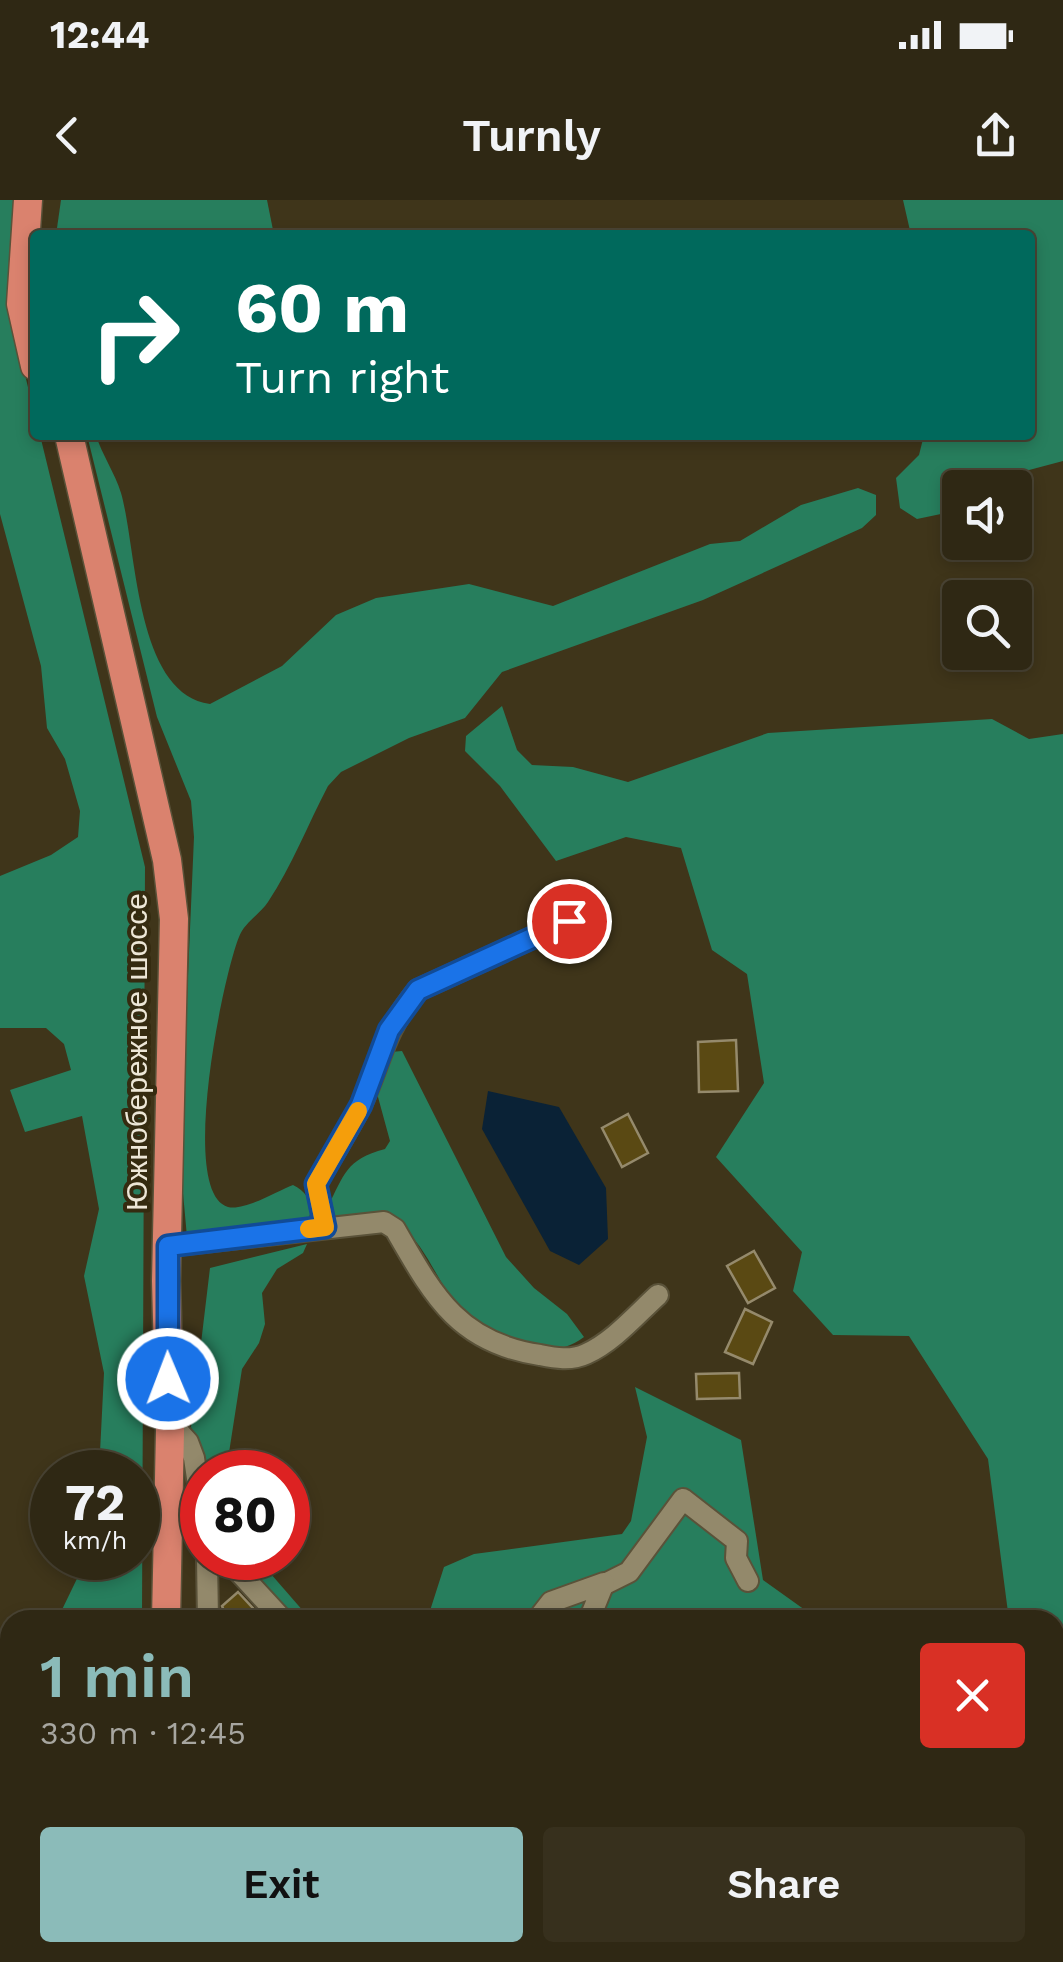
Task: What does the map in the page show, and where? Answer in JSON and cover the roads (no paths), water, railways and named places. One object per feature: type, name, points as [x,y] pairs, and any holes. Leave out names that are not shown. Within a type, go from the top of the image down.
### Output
[{"type":"highway","points":[[28,200],[33,230]]},
{"type":"highway","points":[[34,230],[42,200]]},
{"type":"highway","points":[[30,250],[21,304],[30,344]]},
{"type":"highway","name":"Южнобережное шоссе","points":[[55,440],[151,856],[158,915],[168,1246],[152,1610]]},
{"type":"highway","name":"Южнобережное шоссе","points":[[70,440],[167,860],[174,918],[163,1071],[161,1428],[166,1610]]},
{"type":"street","points":[[325,1227],[316,1184],[361,1105],[381,1046],[407,1003],[418,990],[569,921]]},
{"type":"street","points":[[168,1246],[384,1222],[395,1229],[437,1301],[504,1350],[563,1359],[584,1356],[658,1295]]},
{"type":"street","points":[[161,1428],[188,1442],[190,1450]]},
{"type":"street","points":[[545,1610],[551,1602],[629,1572],[683,1500],[737,1541],[736,1558],[748,1582]]},
{"type":"street","points":[[207,1580],[208,1610]]},
{"type":"street","points":[[246,1580],[274,1610]]},
{"type":"street","points":[[593,1610],[603,1585]]},
{"type":"water","points":[[488,1091],[559,1107],[606,1188],[608,1239],[579,1265],[550,1251],[482,1129]]}]
